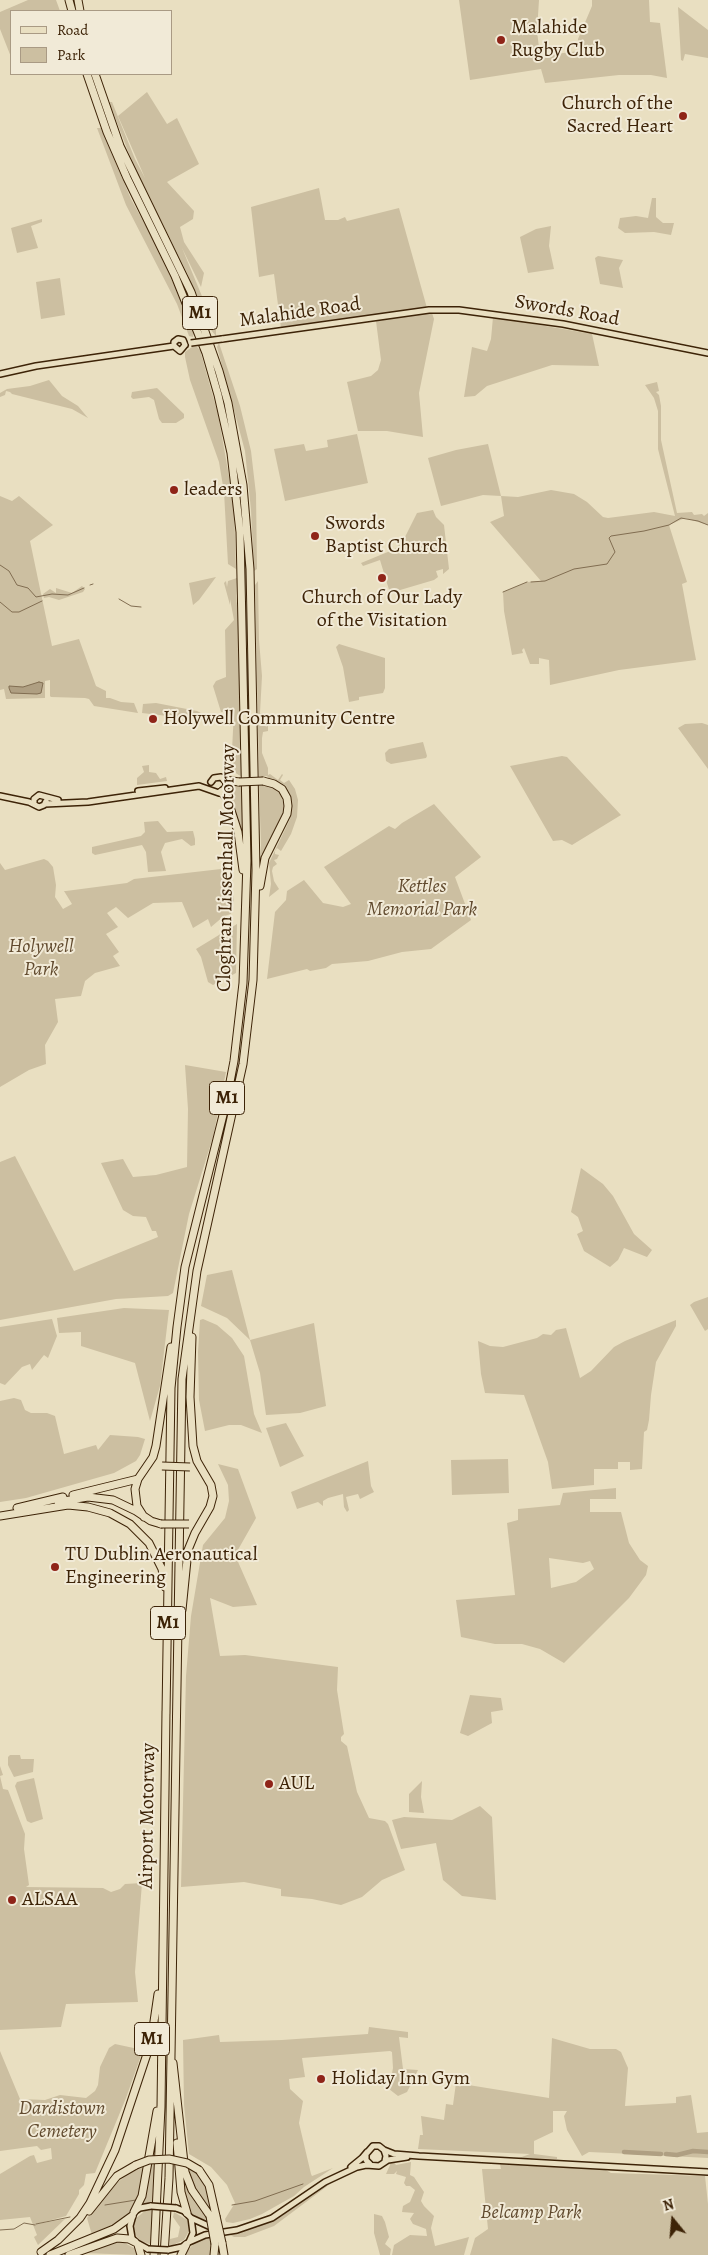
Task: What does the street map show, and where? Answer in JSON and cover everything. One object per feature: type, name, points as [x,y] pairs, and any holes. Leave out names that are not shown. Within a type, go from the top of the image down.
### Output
[{"type":"highway","name":"Cloghran Lissenhall Motorway","points":[[87,75],[107,132],[126,178],[175,276],[196,325],[218,396],[231,453],[240,520],[243,589],[247,861],[243,983],[234,1061],[226,1103],[185,1267],[177,1328],[171,1388],[166,1714]]},
{"type":"highway","name":"Cloghran Lissenhall Motorway","points":[[95,75],[110,120],[133,176],[179,265],[200,314],[221,379],[238,451],[243,485],[250,569],[256,870],[253,980],[243,1064],[194,1287],[182,1379],[177,1691]]},
{"type":"highway","points":[[225,780],[274,784],[282,789],[288,806],[287,814],[265,858],[262,870],[253,980]]},
{"type":"highway","points":[[217,792],[227,798],[238,832],[244,880],[246,925]]},
{"type":"highway","name":"M1","points":[[144,1517],[135,1500],[135,1489],[153,1457],[156,1446],[185,1267]]},
{"type":"highway","points":[[194,1287],[190,1397],[193,1446],[204,1474]]},
{"type":"highway","points":[[0,1515],[141,1476],[162,1466],[190,1467],[204,1474]]},
{"type":"highway","name":"M1","points":[[177,1691],[187,1557],[190,1544],[210,1507],[213,1496],[211,1485],[204,1474]]},
{"type":"highway","points":[[0,1515],[79,1498],[105,1499],[121,1503],[144,1517],[161,1524],[189,1524],[206,1515]]},
{"type":"highway","name":"Airport Motorway","points":[[0,1515],[59,1506],[88,1507],[123,1519],[150,1543],[158,1560],[164,1582],[166,1714],[162,2052],[160,2162],[154,2255]]},
{"type":"highway","name":"Airport Motorway","points":[[166,2252],[169,2178],[177,1691]]},
{"type":"highway","name":"M1","points":[[38,2254],[69,2230],[85,2211],[115,2150],[151,2042],[155,2023],[163,1894]]},
{"type":"highway","points":[[171,2022],[176,2092],[185,2172],[192,2190],[213,2216]]},
{"type":"highway","points":[[170,2046],[180,2192],[189,2216]]},
{"type":"highway","points":[[50,2255],[114,2229],[134,2214],[142,2196],[156,2120],[162,2052]]},
{"type":"highway","points":[[38,2254],[55,2245],[71,2232],[114,2180],[136,2165],[150,2160],[169,2158],[187,2163],[199,2170],[209,2185],[213,2216],[219,2243],[224,2255]]},
{"type":"highway","points":[[69,2255],[117,2238],[129,2239],[137,2244],[141,2255]]},
{"type":"highway","points":[[214,2255],[219,2243]]},
{"type":"highway","points":[[181,2255],[187,2244]]},
{"type":"main road","name":"Swords Road","points":[[420,311],[446,309],[487,312],[563,324],[708,353]]},
{"type":"main road","name":"Malahide Road","points":[[0,374],[36,366],[174,346],[174,342],[178,339],[188,344],[420,311]]},
{"type":"main road","points":[[219,777],[225,780],[226,787],[217,792],[199,786],[88,802],[45,804],[41,807],[0,795],[35,798],[39,795],[74,800],[211,782],[219,777]]},
{"type":"main road","points":[[211,782],[217,792]]},
{"type":"main road","points":[[44,797],[45,804]]},
{"type":"main road","points":[[34,804],[35,798]]},
{"type":"main road","points":[[384,2150],[386,2156],[379,2166],[370,2164],[357,2167],[324,2182],[272,2218],[237,2230],[204,2235],[177,2249],[166,2252],[148,2249],[137,2244],[130,2229],[134,2214],[140,2208],[151,2206],[176,2208],[208,2227],[217,2229],[245,2226],[287,2206],[318,2182],[355,2164],[371,2147],[376,2146],[394,2154],[418,2156],[708,2172]]},
{"type":"main road","points":[[366,2152],[366,2160],[370,2164]]},
{"type":"main road","points":[[384,2161],[418,2156]]},
{"type":"main road","points":[[187,2244],[193,2233],[189,2216]]},
{"type":"green space","points":[[28,0],[56,0],[60,10],[10,10],[10,54],[0,29],[0,12]]},
{"type":"green space","points":[[459,0],[539,0],[537,31],[540,56],[579,51],[578,39],[592,6],[592,0],[649,0],[650,22],[660,23],[667,78],[651,75],[619,75],[545,83],[541,69],[470,80]]},
{"type":"green space","points":[[678,7],[708,30],[708,58],[685,54],[683,61],[681,60]]},
{"type":"green space","points":[[147,92],[167,124],[177,118],[199,164],[167,182],[194,211],[193,219],[180,227],[184,242],[204,273],[201,287],[182,248],[216,330],[216,336],[211,330],[187,273],[133,164],[109,102],[112,102],[135,159],[145,178],[118,116]]},
{"type":"green space","points":[[97,128],[101,128],[131,199],[185,308],[194,332],[193,337],[189,336],[177,304],[126,205]]},
{"type":"green space","points":[[319,188],[325,220],[338,220],[345,217],[347,221],[399,208],[427,308],[281,328],[274,274],[259,277],[251,207]]},
{"type":"green space","points":[[652,198],[656,198],[656,217],[663,223],[674,223],[671,235],[654,232],[625,233],[618,228],[620,218],[636,216],[648,218]]},
{"type":"green space","points":[[42,219],[42,222],[31,226],[38,248],[17,253],[11,228]]},
{"type":"green space","points":[[551,226],[549,246],[554,269],[528,273],[520,237],[536,229]]},
{"type":"green space","points":[[598,256],[623,260],[619,268],[623,288],[600,284],[595,258]]},
{"type":"green space","points":[[60,278],[65,315],[41,319],[36,282]]},
{"type":"green space","points":[[432,313],[434,319],[419,393],[423,437],[387,431],[358,431],[347,382],[371,376],[378,370],[381,360],[376,321]]},
{"type":"green space","points":[[493,317],[592,334],[599,366],[552,365],[487,386],[475,396],[464,397],[472,347],[487,351],[491,339]]},
{"type":"green space","points":[[219,343],[240,406],[251,451],[256,494],[257,569],[254,571],[251,510],[245,451],[217,347]]},
{"type":"green space","points":[[192,347],[197,347],[200,350],[218,414],[234,505],[236,569],[228,564],[224,492],[219,462],[190,380],[185,357],[185,352]]},
{"type":"green space","points":[[49,380],[62,396],[78,406],[88,418],[72,409],[6,391],[5,395],[0,397],[0,393],[7,389],[30,386]]},
{"type":"green space","points":[[657,382],[659,391],[656,392],[659,395],[661,406],[661,440],[677,513],[692,512],[694,515],[702,514],[704,516],[708,513],[708,525],[685,518],[669,525],[687,582],[682,584],[696,660],[619,670],[550,685],[549,660],[539,658],[539,664],[530,664],[524,648],[522,650],[523,653],[512,655],[504,611],[503,592],[527,582],[541,581],[490,522],[504,516],[501,496],[518,497],[551,490],[574,494],[587,502],[603,517],[654,512],[675,516],[658,449],[658,411],[654,398],[645,385]]},
{"type":"green space","points":[[157,388],[184,414],[184,418],[176,423],[162,423],[159,419],[154,400],[149,397],[133,399],[131,397],[132,392]]},
{"type":"green space","points":[[357,434],[368,483],[285,501],[274,449],[304,444],[306,451],[328,447],[327,440]]},
{"type":"green space","points":[[488,444],[501,496],[483,495],[441,506],[428,458]]},
{"type":"green space","points":[[0,496],[12,501],[19,496],[53,525],[30,541],[52,646],[79,639],[96,686],[106,691],[106,698],[134,703],[138,713],[94,706],[89,699],[85,698],[51,697],[50,680],[45,681],[45,698],[6,699],[4,689],[0,690]]},
{"type":"green space","points":[[433,510],[436,517],[444,525],[449,569],[443,574],[443,569],[436,571],[438,577],[434,580],[390,593],[380,560],[363,566],[361,563],[395,549],[403,541],[417,513]]},
{"type":"green space","points":[[216,577],[199,600],[193,605],[189,583]]},
{"type":"green space","points":[[237,578],[242,777],[231,770],[234,711],[221,712],[213,686],[216,681],[226,677],[225,630],[234,620],[230,599],[230,605],[224,583],[226,581],[227,587],[228,581]]},
{"type":"green space","points":[[258,581],[262,676],[260,713],[267,714],[268,722],[268,731],[263,732],[262,753],[268,768],[268,775],[270,774],[278,780],[282,774],[280,780],[284,783],[289,780],[295,789],[298,800],[297,817],[291,834],[281,851],[277,848],[275,851],[275,854],[279,855],[274,860],[277,864],[273,867],[272,871],[274,881],[279,889],[269,897],[271,884],[269,863],[290,819],[292,805],[289,793],[281,784],[269,779],[267,776],[259,777],[255,585]]},
{"type":"green space","points":[[82,586],[85,589],[83,592],[59,600],[49,597],[44,598],[43,594],[50,589],[56,593],[56,588],[72,593]]},
{"type":"green space","points":[[339,644],[385,658],[385,688],[383,693],[359,697],[359,700],[349,702],[343,667],[336,647]]},
{"type":"green space","points":[[156,703],[197,711],[201,713],[202,720],[142,713],[143,704]]},
{"type":"green space","points":[[702,723],[708,725],[708,769],[678,728],[685,724]]},
{"type":"green space","points":[[423,742],[426,758],[391,764],[386,761],[385,753],[389,749]]},
{"type":"green space","points":[[562,756],[567,757],[621,815],[572,845],[562,840],[553,841],[510,766]]},
{"type":"green space","points":[[149,765],[149,772],[156,773],[160,779],[166,777],[167,781],[137,785],[137,778],[144,772],[142,766]]},
{"type":"green space","points":[[242,784],[242,834],[228,792],[232,785]]},
{"type":"green space","points":[[259,785],[275,787],[280,792],[285,808],[263,854],[261,854]]},
{"type":"green space","name":"Kettles Memorial Park","points":[[434,804],[481,857],[455,877],[471,920],[431,949],[402,952],[368,961],[332,964],[326,968],[310,971],[307,969],[267,979],[275,912],[286,900],[287,891],[304,880],[323,903],[343,907],[351,904],[324,867],[389,826],[395,829]]},
{"type":"green space","points":[[158,821],[167,832],[193,831],[195,839],[195,845],[191,846],[182,839],[165,843],[161,852],[166,871],[148,872],[146,852],[142,845],[95,855],[92,853],[92,847],[141,836],[145,832],[144,822]]},
{"type":"green space","name":"Holywell Park","points":[[44,859],[53,867],[56,885],[55,897],[63,909],[72,904],[64,891],[127,883],[134,879],[221,869],[227,866],[227,882],[231,883],[234,900],[231,914],[224,916],[211,927],[208,919],[193,928],[182,902],[153,903],[128,918],[116,907],[107,913],[118,927],[106,934],[119,952],[113,956],[120,966],[95,973],[85,981],[81,996],[55,999],[58,1022],[45,1045],[46,1064],[29,1070],[0,1087],[0,863],[5,870]]},
{"type":"green space","points":[[237,924],[236,973],[213,985],[208,982],[201,957],[196,949]]},
{"type":"green space","points":[[185,1065],[226,1072],[213,1137],[189,1214],[173,1293],[168,1296],[116,1299],[0,1320],[0,1162],[15,1156],[74,1271],[158,1237],[156,1231],[152,1231],[146,1217],[133,1216],[123,1210],[101,1163],[123,1159],[133,1177],[156,1175],[187,1167],[188,1109]]},
{"type":"green space","points":[[581,1168],[603,1184],[613,1196],[634,1234],[652,1250],[647,1257],[624,1248],[618,1260],[610,1267],[584,1251],[577,1234],[583,1231],[578,1217],[571,1212]]},
{"type":"green space","points":[[232,1270],[250,1340],[227,1318],[201,1306],[207,1275]]},
{"type":"green space","points":[[708,1297],[708,1329],[705,1331],[690,1305]]},
{"type":"green space","points":[[124,1308],[169,1310],[160,1386],[150,1421],[135,1363],[81,1346],[81,1332],[59,1333],[57,1318]]},
{"type":"green space","points":[[52,1319],[57,1336],[48,1358],[44,1355],[32,1370],[30,1364],[22,1367],[5,1385],[0,1383],[0,1327]]},
{"type":"green space","points":[[203,1319],[217,1325],[232,1338],[244,1356],[254,1414],[262,1433],[241,1425],[229,1425],[205,1431],[199,1400],[198,1352],[200,1320]]},
{"type":"green space","points":[[676,1320],[676,1326],[656,1362],[649,1420],[647,1430],[644,1432],[642,1469],[630,1470],[630,1462],[618,1462],[618,1469],[594,1469],[594,1485],[552,1489],[548,1462],[524,1395],[485,1393],[478,1341],[490,1346],[503,1347],[537,1338],[543,1334],[551,1335],[556,1330],[566,1328],[580,1378],[591,1371],[614,1347]]},
{"type":"green space","points":[[314,1323],[326,1406],[300,1413],[266,1415],[260,1373],[250,1340]]},
{"type":"green space","points":[[14,1398],[21,1400],[25,1410],[31,1413],[47,1413],[55,1416],[64,1454],[96,1445],[98,1450],[110,1435],[145,1439],[140,1455],[136,1461],[114,1473],[26,1498],[0,1502],[0,1401]]},
{"type":"green space","points":[[286,1423],[304,1456],[280,1467],[266,1428]]},
{"type":"green space","points":[[508,1459],[509,1493],[452,1495],[451,1460]]},
{"type":"green space","points":[[368,1461],[371,1486],[374,1492],[360,1499],[358,1494],[346,1497],[349,1510],[347,1512],[344,1507],[343,1494],[323,1501],[323,1506],[318,1502],[297,1509],[291,1492]]},
{"type":"green space","points":[[218,1464],[238,1469],[256,1518],[235,1555],[257,1605],[233,1607],[210,1598],[220,1656],[245,1655],[338,1667],[337,1690],[344,1734],[341,1737],[341,1741],[347,1746],[357,1792],[369,1818],[385,1821],[388,1824],[405,1870],[382,1880],[362,1897],[341,1905],[312,1899],[281,1896],[281,1889],[244,1882],[181,1887],[186,1676],[191,1616],[203,1545],[225,1518],[229,1501],[228,1485]]},
{"type":"green space","points":[[616,1488],[616,1499],[590,1499],[590,1512],[621,1512],[629,1543],[640,1560],[648,1566],[646,1575],[629,1598],[564,1663],[540,1649],[522,1644],[495,1644],[461,1637],[456,1600],[515,1595],[507,1523],[518,1520],[518,1509],[560,1505],[563,1493]],"holes":[[[549,1558],[583,1563],[590,1561],[594,1569],[576,1582],[551,1588]]]},
{"type":"green space","points":[[470,1695],[501,1698],[503,1710],[491,1712],[492,1723],[468,1736],[460,1733]]},
{"type":"green space","points":[[10,1755],[20,1755],[21,1759],[34,1759],[33,1772],[14,1777],[8,1765],[8,1757]]},
{"type":"green space","points":[[0,1776],[3,1789],[8,1790],[25,1834],[24,1849],[29,1885],[26,1887],[103,1888],[111,1892],[120,1889],[125,1884],[142,1883],[135,1972],[138,2002],[66,2004],[61,2027],[0,2030]]},
{"type":"green space","points":[[34,1778],[43,1819],[31,1823],[27,1821],[15,1786],[17,1782]]},
{"type":"green space","points":[[422,1781],[421,1797],[424,1813],[409,1812],[409,1794]]},
{"type":"green space","points":[[480,1806],[492,1817],[496,1900],[462,1896],[443,1880],[436,1843],[401,1849],[392,1820],[404,1817],[452,1820]]},
{"type":"green space","points":[[369,2027],[408,2032],[408,2038],[399,2037],[403,2069],[418,2070],[407,2092],[398,2096],[389,2089],[393,2068],[392,2052],[390,2051],[302,2058],[305,2077],[289,2079],[290,2089],[303,2101],[299,2123],[311,2174],[312,2176],[333,2168],[294,2196],[262,2214],[233,2223],[226,2222],[225,2219],[235,2203],[227,2185],[211,2167],[189,2154],[184,2105],[183,2040],[219,2035],[220,2042],[368,2034]]},
{"type":"green space","points":[[552,2038],[590,2049],[616,2049],[621,2052],[628,2068],[625,2106],[676,2103],[676,2097],[691,2095],[697,2133],[708,2132],[708,2158],[589,2152],[582,2156],[567,2130],[564,2116],[567,2111],[553,2111],[553,2132],[534,2141],[534,2154],[557,2157],[557,2159],[519,2158],[530,2154],[418,2149],[420,2135],[423,2135],[421,2116],[444,2120],[446,2104],[453,2105],[456,2083],[549,2098]]},
{"type":"green space","name":"Dardistown Cemetery","points":[[115,2044],[143,2050],[126,2098],[95,2173],[86,2174],[84,2185],[79,2190],[79,2194],[66,2216],[37,2224],[65,2219],[38,2245],[34,2237],[37,2235],[30,2217],[0,2220],[0,2174],[30,2156],[34,2155],[37,2163],[52,2159],[51,2148],[41,2150],[37,2146],[0,2151],[0,2051],[20,2099],[45,2100],[60,2095],[86,2098],[95,2091],[98,2085],[100,2067],[109,2048]]},
{"type":"green space","points":[[393,2161],[396,2165],[411,2162],[410,2175],[414,2177],[424,2192],[421,2201],[434,2216],[431,2228],[435,2246],[469,2237],[464,2255],[392,2255],[394,2245],[410,2235],[427,2236],[426,2229],[413,2224],[410,2219],[414,2213],[402,2212],[403,2206],[410,2202],[415,2190],[410,2186],[406,2186],[404,2183],[406,2177],[396,2174],[397,2171],[394,2174],[386,2174],[390,2165],[388,2162]]},
{"type":"green space","points":[[158,2163],[156,2205],[141,2206],[149,2165]]},
{"type":"green space","name":"Belcamp Park","points":[[500,2164],[604,2169],[611,2173],[705,2176],[708,2204],[708,2255],[470,2255],[475,2238],[488,2229],[482,2169],[501,2169]]},
{"type":"green space","points":[[145,2167],[138,2200],[128,2216],[115,2225],[92,2235],[87,2218],[118,2182],[132,2171]]},
{"type":"green space","points":[[188,2168],[197,2173],[206,2184],[213,2218],[188,2176]]},
{"type":"green space","points":[[350,2172],[330,2184],[274,2226],[245,2237],[234,2237],[228,2234],[245,2230],[273,2219],[336,2177]]},
{"type":"green space","points":[[182,2174],[188,2189],[205,2210],[209,2226],[193,2216],[186,2206]]},
{"type":"green space","points":[[146,2210],[156,2210],[153,2245],[139,2241],[133,2230],[135,2219]]},
{"type":"green space","points":[[174,2212],[187,2220],[189,2231],[184,2240],[170,2245],[170,2239],[178,2237],[180,2227],[173,2217]]},
{"type":"green space","points":[[374,2214],[382,2216],[385,2222],[389,2237],[385,2244],[391,2249],[390,2255],[380,2255],[374,2233]]},
{"type":"green space","points":[[210,2236],[211,2255],[184,2255],[196,2241]]},
{"type":"green space","points":[[121,2241],[136,2249],[139,2255],[81,2253]]},
{"type":"shaded area","points":[[39,682],[43,683],[41,693],[37,694],[11,693],[9,688],[9,686],[23,687]]},
{"type":"waterway","points":[[531,582],[545,581],[574,569],[607,564],[615,552],[609,538],[611,536],[669,525],[681,518],[708,525]]},
{"type":"waterway","points":[[0,565],[9,571],[17,585],[28,588],[36,597],[52,594],[68,595],[84,588]]},
{"type":"waterway","points":[[503,592],[527,582]]},
{"type":"waterway","points":[[119,599],[131,606],[141,607]]},
{"type":"waterway","points":[[0,602],[12,612],[19,612],[42,601]]},
{"type":"waterway","points":[[666,2154],[677,2155],[693,2151],[708,2152]]},
{"type":"waterway","points":[[624,2152],[661,2154]]},
{"type":"waterway","points":[[232,2205],[255,2201],[303,2184]]},
{"type":"waterway","points":[[105,2205],[136,2200]]},
{"type":"waterway","points":[[36,2224],[70,2217]]},
{"type":"waterway","points":[[0,2230],[14,2229],[24,2223],[35,2225]]},
{"type":"place","name":"Malahide Rugby Club","points":[[501,40]]},
{"type":"place","name":"Church of the Sacred Heart","points":[[683,116]]},
{"type":"place","name":"leaders","points":[[174,490]]},
{"type":"place","name":"Swords Baptist Church","points":[[315,536]]},
{"type":"place","name":"Church of Our Lady of the Visitation","points":[[382,578]]},
{"type":"place","name":"Holywell Community Centre","points":[[153,719]]},
{"type":"place","name":"TU Dublin Aeronautical Engineering","points":[[55,1567]]},
{"type":"place","name":"AUL","points":[[269,1784]]},
{"type":"place","name":"ALSAA","points":[[12,1900]]},
{"type":"place","name":"Holiday Inn Gym","points":[[321,2079]]}]
